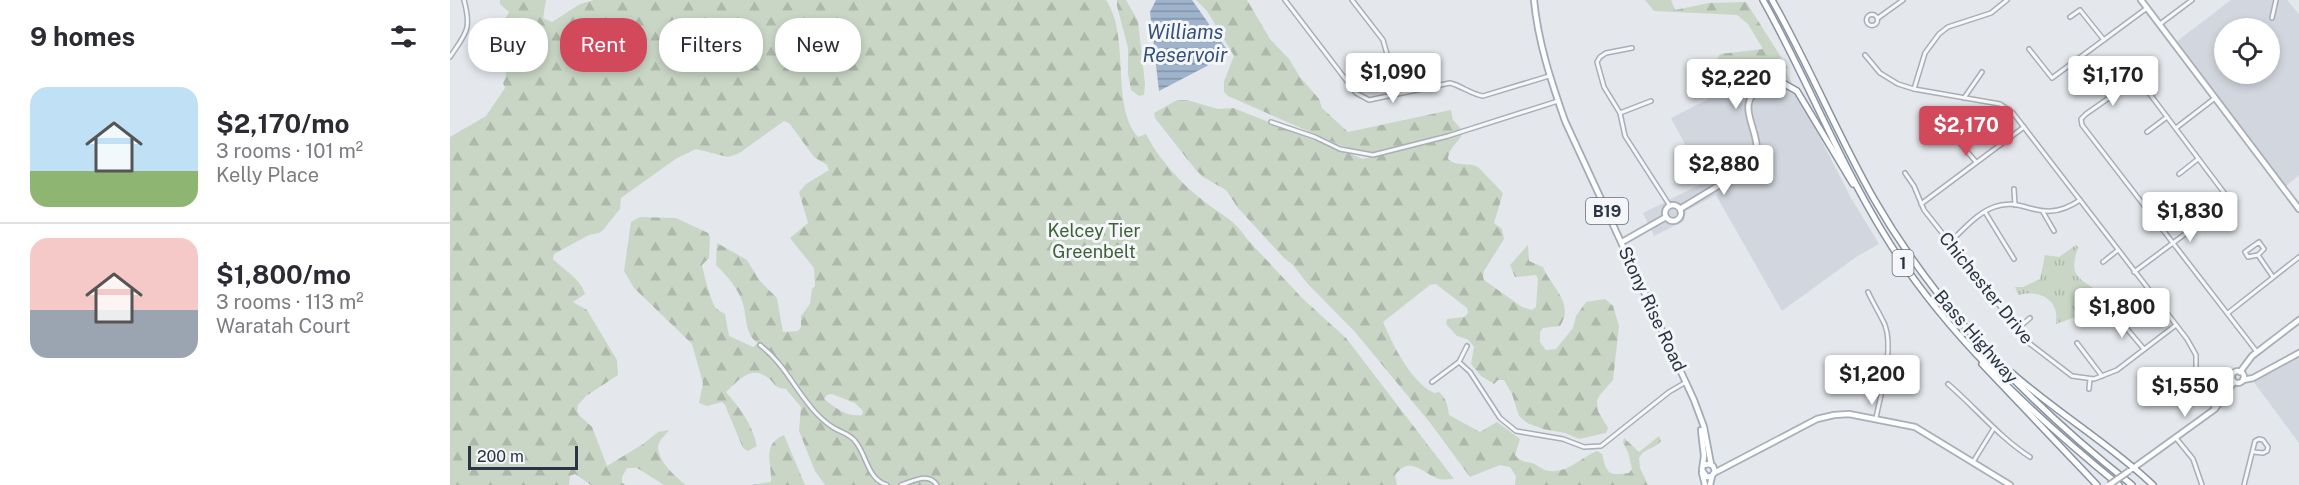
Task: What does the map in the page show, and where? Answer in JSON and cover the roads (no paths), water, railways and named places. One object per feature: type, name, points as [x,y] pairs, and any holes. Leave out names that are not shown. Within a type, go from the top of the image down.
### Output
[{"type":"highway","name":"Bass Highway","points":[[1763,0],[1866,203],[1908,270],[1950,324],[1998,376],[2119,485]]},
{"type":"highway","name":"Bass Highway","points":[[1772,0],[1863,178],[1893,231],[1947,306],[1981,346],[2028,394],[2132,485]]},
{"type":"highway","points":[[1764,85],[1781,82],[1797,91],[1844,172],[1866,203]]},
{"type":"highway","points":[[1950,324],[1988,370],[2095,485]]},
{"type":"highway","points":[[1981,346],[2062,414],[2135,467],[2153,485]]},
{"type":"main road","name":"Stony Rise Road","points":[[1534,0],[1536,23],[1549,76],[1558,101],[1700,415],[1712,465]]},
{"type":"main road","points":[[2141,0],[2299,209]]},
{"type":"main road","points":[[1757,153],[1757,136],[1747,110],[1753,94],[1764,85]]},
{"type":"main road","points":[[1666,217],[1670,206],[1680,209],[1754,164],[1760,165],[1763,161],[1762,156],[1757,153]]},
{"type":"main road","points":[[1754,164],[1752,156],[1757,153]]},
{"type":"main road","points":[[1666,217],[1670,220],[1677,220],[1681,213],[1680,209]]},
{"type":"main road","points":[[1622,242],[1666,217]]},
{"type":"main road","points":[[2234,382],[2233,373],[2240,372],[2257,352],[2299,320]]},
{"type":"main road","points":[[2234,382],[2240,383],[2253,378],[2299,353]]},
{"type":"main road","points":[[2240,372],[2244,376],[2243,380]]},
{"type":"main road","points":[[2109,485],[2215,410],[2234,382]]},
{"type":"main road","points":[[1702,473],[1707,477],[1817,419],[1849,414],[1915,427],[2010,485]]},
{"type":"main road","name":"Stony Rise Road","points":[[1700,415],[1704,465]]},
{"type":"main road","points":[[2143,476],[2144,460]]},
{"type":"main road","points":[[1704,465],[1728,465]]},
{"type":"main road","name":"B19","points":[[1704,465],[1702,473],[1707,485]]},
{"type":"main road","name":"B19","points":[[1707,485],[1713,474],[1712,465]]},
{"type":"street","points":[[450,57],[468,30],[468,14],[464,0]]},
{"type":"street","points":[[1285,0],[1356,93],[1369,100],[1450,84],[1483,96],[1549,76]]},
{"type":"street","points":[[1352,0],[1383,40],[1398,93]]},
{"type":"street","points":[[1878,18],[1903,0]]},
{"type":"street","points":[[1914,89],[1929,44],[1939,34],[1948,27],[1991,13],[2007,0]]},
{"type":"street","points":[[2160,24],[2192,0]]},
{"type":"street","points":[[2272,18],[2276,0]]},
{"type":"street","points":[[2029,49],[2052,78],[2147,8]]},
{"type":"street","points":[[2070,17],[2080,10],[2104,40]]},
{"type":"street","points":[[1632,48],[1606,53],[1597,62],[1604,87],[1620,113],[1625,136],[1633,151],[1666,196],[1670,206]]},
{"type":"street","points":[[1865,55],[1880,73],[1898,84],[2006,107],[2024,127],[2176,325],[2196,355],[2196,377],[2215,410]]},
{"type":"street","points":[[1964,98],[1982,72]]},
{"type":"street","points":[[2134,272],[2173,242],[2224,205],[2227,199],[2140,81],[2136,79],[2128,82],[2081,119],[2082,125],[2173,242],[2228,313],[2257,352]]},
{"type":"street","points":[[2176,129],[2215,98]]},
{"type":"street","points":[[1271,122],[1315,137],[1340,149],[1373,155],[1448,136],[1558,101]]},
{"type":"street","points":[[1620,113],[1651,101]]},
{"type":"street","points":[[2147,132],[2167,117]]},
{"type":"street","points":[[1921,204],[2024,127]]},
{"type":"street","points":[[1960,143],[1976,162]]},
{"type":"street","points":[[2179,174],[2198,159]]},
{"type":"street","name":"Chichester Drive","points":[[1905,173],[1914,186],[1921,204],[1949,243],[2029,343],[2072,376],[2090,379]]},
{"type":"street","points":[[2014,189],[2015,205]]},
{"type":"street","points":[[1949,243],[1995,206],[2015,205],[2043,212],[2068,208],[2080,200]]},
{"type":"street","points":[[1985,212],[2014,259]]},
{"type":"street","points":[[2043,212],[2054,231]]},
{"type":"street","points":[[2259,242],[2264,249],[2258,255],[2248,257],[2245,252],[2259,242]]},
{"type":"street","points":[[2103,262],[2118,250]]},
{"type":"street","points":[[2258,255],[2273,277]]},
{"type":"street","points":[[2228,313],[2299,257]]},
{"type":"street","points":[[1868,292],[1887,332],[1887,366],[1876,418]]},
{"type":"street","points":[[2116,316],[2144,349]]},
{"type":"street","points":[[2017,328],[2031,318]]},
{"type":"street","points":[[2089,389],[2090,379],[2117,369],[2176,325]]},
{"type":"street","points":[[2077,343],[2102,376]]},
{"type":"street","points":[[760,345],[783,366],[816,413],[832,427],[857,442],[874,478],[879,483],[887,485]]},
{"type":"street","points":[[1432,382],[1460,362],[1467,346]]},
{"type":"street","points":[[1460,362],[1470,372],[1500,418],[1516,430],[1563,439],[1584,447],[1601,446],[1669,392],[1686,382]]},
{"type":"street","points":[[1887,366],[1907,370]]},
{"type":"street","points":[[1854,371],[1884,378]]},
{"type":"street","points":[[1948,384],[1971,403],[2013,446],[2030,457]]},
{"type":"street","points":[[1973,462],[1995,428]]},
{"type":"street","points":[[2176,438],[2193,459],[2202,485]]},
{"type":"street","points":[[2244,485],[2255,441],[2259,439],[2266,443],[2267,452],[2254,452]]},
{"type":"street","points":[[901,485],[927,477],[932,478],[937,485]]},
{"type":"water","name":"Williams Reservoir","points":[[1156,0],[1192,0],[1230,54],[1159,91],[1150,12]]},
{"type":"park label","name":"Kelcey Tier Greenbelt","points":[[1094,241]]}]
